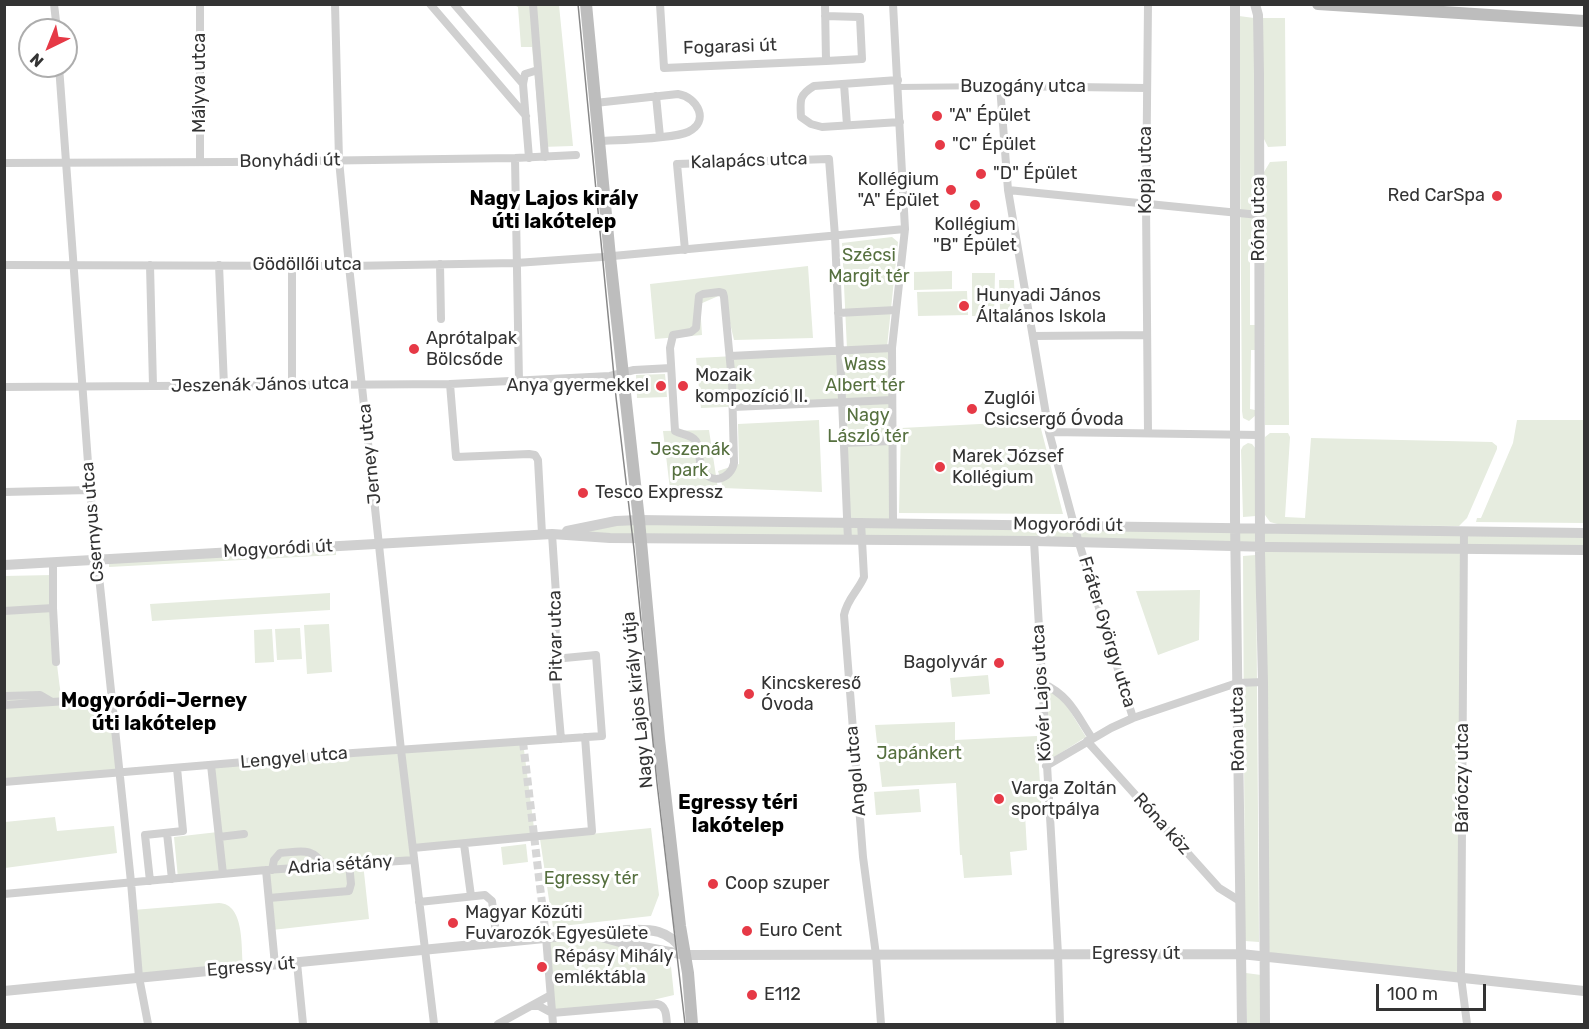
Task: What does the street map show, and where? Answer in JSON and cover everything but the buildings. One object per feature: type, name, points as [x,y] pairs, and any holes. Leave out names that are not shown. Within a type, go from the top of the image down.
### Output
[{"type":"main road","name":"Nagy Lajos király útja","points":[[586,4],[598,141],[639,520],[659,740],[680,926],[686,955],[692,1024]]},
{"type":"main road","points":[[1317,4],[1377,6],[1584,21]]},
{"type":"street","name":"Mályva utca","points":[[200,4],[200,161]]},
{"type":"street","name":"Jerney utca","points":[[335,4],[339,160],[348,266],[363,384],[400,750],[434,1024]]},
{"type":"street","points":[[430,4],[526,116]]},
{"type":"street","points":[[454,4],[523,84]]},
{"type":"street","points":[[532,4],[545,157]]},
{"type":"street","name":"Fogarasi út","points":[[660,4],[664,68],[862,59],[860,17],[825,16]]},
{"type":"street","points":[[825,4],[826,61]]},
{"type":"street","points":[[893,4],[905,229],[892,348],[893,522]]},
{"type":"street","name":"Kopja utca","points":[[1148,4],[1146,203],[1148,433]]},
{"type":"street","name":"Róna utca","points":[[1235,4],[1235,434],[1242,1024]]},
{"type":"street","name":"Róna utca","points":[[1255,4],[1258,15],[1259,435],[1265,1024]]},
{"type":"street","points":[[529,158],[523,84],[525,74],[538,70]]},
{"type":"street","name":"Csernyus utca","points":[[60,78],[96,560],[139,977],[148,1024]]},
{"type":"street","points":[[844,84],[847,125]]},
{"type":"street","points":[[898,84],[814,86],[804,92],[800,101],[801,117],[811,124],[822,127],[900,122]]},
{"type":"street","name":"Buzogány utca","points":[[898,84],[1147,88]]},
{"type":"street","points":[[972,86],[973,94]]},
{"type":"street","name":"Fráter György utca","points":[[1000,86],[1008,190],[1049,432],[1079,543],[1133,718]]},
{"type":"street","points":[[595,103],[685,95],[698,105],[700,114],[699,124],[687,133],[598,141]]},
{"type":"street","points":[[656,96],[660,136]]},
{"type":"street","name":"Bonyhádi út","points":[[4,163],[529,158],[576,155]]},
{"type":"street","points":[[515,158],[519,382]]},
{"type":"street","name":"Kalapács utca","points":[[685,250],[677,164],[829,159],[835,236]]},
{"type":"street","points":[[1008,190],[1259,215]]},
{"type":"street","points":[[610,257],[905,229]]},
{"type":"street","points":[[835,236],[848,540]]},
{"type":"street","name":"Gödöllői utca","points":[[4,265],[348,266],[516,263],[610,257]]},
{"type":"street","points":[[440,264],[441,319]]},
{"type":"street","points":[[150,265],[153,386]]},
{"type":"street","points":[[219,265],[224,386]]},
{"type":"street","points":[[292,266],[292,385]]},
{"type":"street","points":[[723,293],[730,356],[734,467],[727,476],[716,479],[710,477],[701,468],[698,443],[692,436],[675,431],[670,348],[673,335],[691,332],[696,328],[699,296],[703,294],[723,293]]},
{"type":"street","points":[[838,313],[896,310]]},
{"type":"street","points":[[1033,336],[1147,334]]},
{"type":"street","points":[[730,356],[892,348]]},
{"type":"street","points":[[623,372],[671,368]]},
{"type":"street","name":"Jeszenák János utca","points":[[4,387],[450,384],[519,382],[614,375],[623,372]]},
{"type":"street","name":"Pitvar utca","points":[[450,384],[456,457],[529,454],[535,455],[538,460],[557,609],[554,659],[561,739]]},
{"type":"street","points":[[733,407],[892,400]]},
{"type":"street","points":[[1049,432],[1259,435]]},
{"type":"street","points":[[844,444],[892,441]]},
{"type":"street","points":[[4,492],[90,490]]},
{"type":"street","name":"Mogyoródi út","points":[[547,534],[616,521],[639,520],[1584,533]]},
{"type":"street","name":"Angol utca","points":[[861,522],[864,577],[849,598],[844,615],[863,857],[876,955],[881,1024]]},
{"type":"street","name":"Báróczy utca","points":[[1464,531],[1461,977],[1467,1024]]},
{"type":"street","name":"Mogyoródi út","points":[[4,565],[547,534],[610,538],[1034,541],[1237,547],[1584,550]]},
{"type":"street","name":"Kövér Lajos utca","points":[[1034,541],[1060,1024]]},
{"type":"street","points":[[53,562],[56,662]]},
{"type":"street","points":[[4,611],[53,608]]},
{"type":"street","name":"Nagy Lajos király útja","points":[[554,659],[596,655],[602,736],[585,737]]},
{"type":"street","points":[[1046,766],[1133,718],[1238,683],[1263,682]]},
{"type":"street","name":"Róna köz","points":[[1042,683],[1055,689],[1066,698],[1090,740],[1219,888],[1240,901]]},
{"type":"street","points":[[4,698],[40,695],[52,702]]},
{"type":"street","points":[[4,705],[111,698]]},
{"type":"street","points":[[413,848],[592,831],[585,737]]},
{"type":"street","name":"Lengyel utca","points":[[4,782],[585,737]]},
{"type":"street","points":[[211,765],[223,874]]},
{"type":"street","points":[[150,880],[145,835],[183,831],[177,768]]},
{"type":"street","points":[[167,833],[172,879]]},
{"type":"street","points":[[219,837],[244,834]]},
{"type":"street","points":[[464,844],[471,896]]},
{"type":"street","points":[[269,870],[280,853],[312,852],[318,856],[324,866]]},
{"type":"street","name":"Adria sétány","points":[[4,894],[269,870],[414,860]]},
{"type":"street","points":[[269,898],[349,891],[351,884],[349,864]]},
{"type":"street","name":"Adria sétány","points":[[269,870],[275,965]]},
{"type":"street","points":[[419,902],[485,895],[492,901],[496,942]]},
{"type":"street","points":[[626,930],[621,933],[620,938],[627,944]]},
{"type":"street","name":"Egressy út","points":[[4,991],[626,930],[648,930],[670,936],[686,955]]},
{"type":"street","name":"Egressy út","points":[[587,933],[627,944],[686,955],[1241,954],[1584,992]]},
{"type":"street","points":[[546,937],[553,1024]]},
{"type":"street","points":[[297,963],[303,1024]]},
{"type":"street","points":[[498,1024],[549,996]]},
{"type":"street","points":[[531,1006],[539,1006],[552,1013],[657,1004],[665,1010],[667,1024]]},
{"type":"green space","points":[[514,5],[559,5],[573,146],[541,147],[532,47],[521,47],[518,7]]},
{"type":"green space","points":[[1239,16],[1254,18],[1258,250],[1250,250],[1250,325],[1258,325],[1258,350],[1251,350],[1250,409],[1255,410],[1256,415],[1249,421],[1243,418],[1242,411]]},
{"type":"green space","points":[[1261,18],[1285,18],[1286,146],[1268,147],[1262,135]]},
{"type":"green space","points":[[1287,161],[1289,425],[1265,425],[1264,172],[1270,162]]},
{"type":"green space","name":"Szécsi Margit tér","points":[[892,237],[898,242],[887,347],[847,349],[842,243]]},
{"type":"green space","points":[[808,266],[813,338],[734,340],[723,294],[700,304],[702,335],[655,339],[650,284]]},
{"type":"green space","points":[[952,271],[952,289],[914,290],[914,272]]},
{"type":"green space","points":[[972,273],[995,273],[994,316],[972,316]]},
{"type":"green space","points":[[999,280],[1014,280],[1015,311],[1000,311]]},
{"type":"green space","points":[[967,291],[968,315],[918,316],[917,292]]},
{"type":"green space","name":"Wass Albert tér","points":[[892,348],[892,400],[701,408],[696,358]]},
{"type":"green space","points":[[665,374],[667,397],[637,398],[636,375]]},
{"type":"green space","name":"Nagy László tér","points":[[891,402],[890,519],[849,519],[844,404]]},
{"type":"green space","points":[[819,420],[822,492],[723,488],[718,471],[739,464],[738,424]]},
{"type":"green space","points":[[1517,420],[1584,420],[1584,523],[1476,522],[1477,518],[1481,518],[1513,443]]},
{"type":"green space","points":[[1039,421],[1063,514],[899,513],[901,428]]},
{"type":"green space","name":"Jeszenák park","points":[[709,430],[718,489],[670,489],[663,431]]},
{"type":"green space","points":[[1270,433],[1288,433],[1290,437],[1285,517],[1305,518],[1311,438],[1492,442],[1497,449],[1467,518],[1459,526],[1281,525],[1270,522],[1265,515],[1265,437]]},
{"type":"green space","points":[[1248,443],[1256,449],[1256,516],[1243,517],[1241,450]]},
{"type":"green space","points":[[616,521],[1584,533],[1584,550],[1464,549],[1461,977],[1264,956],[1259,547],[552,534]]},
{"type":"green space","points":[[336,548],[336,555],[109,567],[109,560]]},
{"type":"green space","points":[[1256,555],[1259,942],[1245,941],[1243,556]]},
{"type":"green space","points":[[53,575],[55,638],[62,701],[111,698],[119,773],[5,782],[4,576]]},
{"type":"green space","points":[[1200,590],[1199,640],[1158,655],[1136,591]]},
{"type":"green space","points":[[330,593],[330,610],[152,621],[150,604]]},
{"type":"green space","points":[[329,624],[332,672],[307,674],[304,625]]},
{"type":"green space","points":[[300,628],[302,659],[277,660],[275,629]]},
{"type":"green space","points":[[272,629],[274,662],[255,663],[254,630]]},
{"type":"green space","points":[[988,675],[990,694],[952,697],[950,678]]},
{"type":"green space","points":[[1045,688],[1064,701],[1086,737],[1051,759]]},
{"type":"green space","name":"Varga Zoltán sportpálya","points":[[955,722],[955,740],[1037,736],[1042,814],[1025,814],[1027,850],[1010,852],[1012,875],[964,878],[962,855],[960,855],[956,783],[882,787],[875,725]]},
{"type":"green space","points":[[523,742],[535,836],[413,848],[414,860],[363,863],[369,919],[272,930],[266,871],[178,878],[174,837],[218,832],[211,765]]},
{"type":"green space","points":[[919,789],[921,812],[876,815],[874,792]]},
{"type":"green space","points":[[55,817],[57,831],[114,826],[117,853],[5,868],[5,822]]},
{"type":"green space","name":"Egressy tér","points":[[651,828],[659,895],[651,916],[553,927],[540,839]]},
{"type":"green space","points":[[526,844],[528,862],[503,865],[501,847]]},
{"type":"green space","points":[[219,903],[227,905],[237,919],[240,928],[243,967],[139,977],[133,910]]},
{"type":"green space","points":[[590,938],[670,957],[674,995],[643,1005],[552,1013],[544,942]]},
{"type":"green space","points":[[1246,973],[1261,975],[1261,1024],[1247,1024]]},
{"type":"tunnel","points":[[523,742],[546,937]]},
{"type":"tram line","points":[[578,4],[616,397],[685,1024]]},
{"type":"place","name":"\"A\" Épület","points":[[937,116]]},
{"type":"place","name":"\"C\" Épület","points":[[940,145]]},
{"type":"place","name":"\"D\" Épület","points":[[981,174]]},
{"type":"place","name":"Kollégium \"A\" Épület","points":[[951,190]]},
{"type":"place","name":"Red CarSpa","points":[[1497,196]]},
{"type":"place","name":"Kollégium \"B\" Épület","points":[[975,205]]},
{"type":"place","name":"Hunyadi János Általános Iskola","points":[[964,306]]},
{"type":"place","name":"Aprótalpak Bölcsőde","points":[[414,349]]},
{"type":"place","name":"Anya gyermekkel","points":[[661,386]]},
{"type":"place","name":"Mozaik kompozíció II.","points":[[683,386]]},
{"type":"place","name":"Zuglói Csicsergő Óvoda","points":[[972,409]]},
{"type":"place","name":"Marek József Kollégium","points":[[940,467]]},
{"type":"place","name":"Tesco Expressz","points":[[583,493]]},
{"type":"place","name":"Bagolyvár","points":[[999,663]]},
{"type":"place","name":"Kincskereső Óvoda","points":[[749,694]]},
{"type":"place","name":"Varga Zoltán sportpálya","points":[[999,799]]},
{"type":"place","name":"Coop szuper","points":[[713,884]]},
{"type":"place","name":"Magyar Közúti Fuvarozók Egyesülete","points":[[453,923]]},
{"type":"place","name":"Euro Cent","points":[[747,931]]},
{"type":"place","name":"Répásy Mihály emléktábla","points":[[542,967]]},
{"type":"place","name":"E112","points":[[752,995]]},
{"type":"district","name":"Nagy Lajos király úti lakótelep","points":[[554,210]]},
{"type":"district","name":"Mogyoródi–Jerney úti lakótelep","points":[[154,712]]},
{"type":"district","name":"Egressy téri lakótelep","points":[[738,814]]},
{"type":"park label","name":"Japánkert","points":[[919,754]]}]
